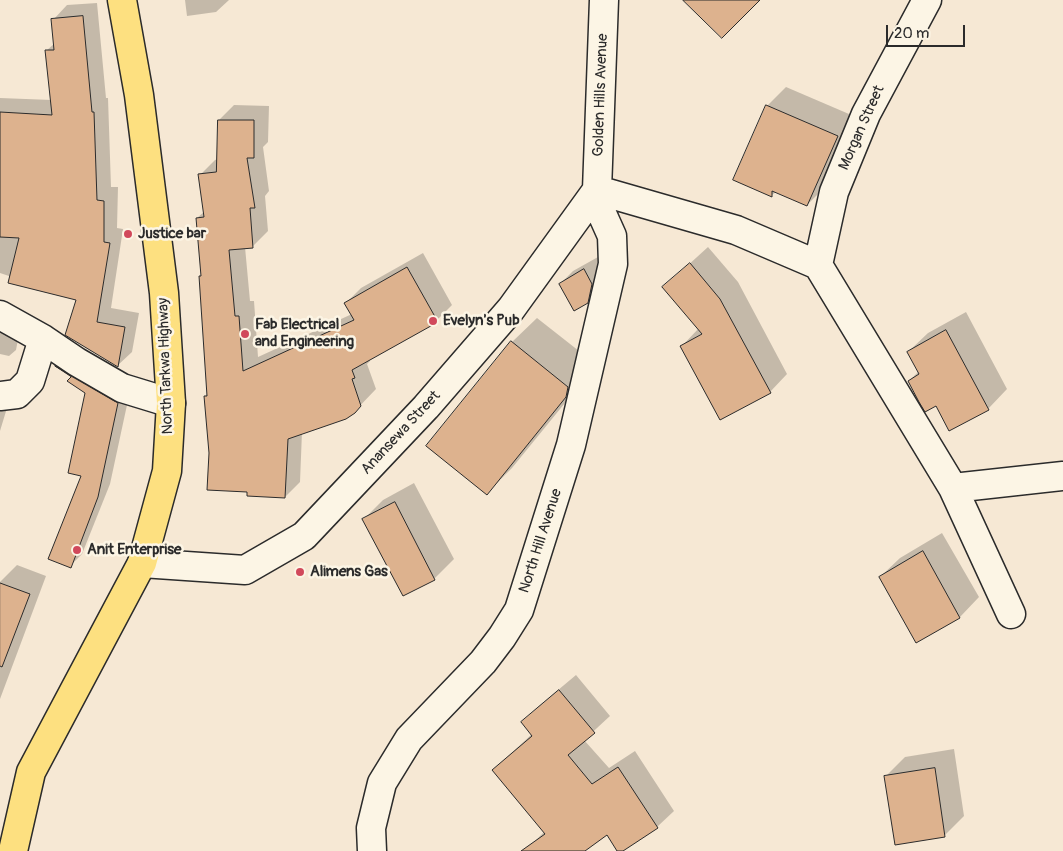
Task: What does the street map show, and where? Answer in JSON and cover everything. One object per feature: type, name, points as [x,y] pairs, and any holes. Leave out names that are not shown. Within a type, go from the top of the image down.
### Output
[{"type":"main road","name":"North Tarkwa Highway","points":[[14,851],[31,772],[142,563],[167,470],[171,402],[164,293],[139,95],[122,0]]},
{"type":"street","name":"Golden Hills Avenue","points":[[597,190],[604,0]]},
{"type":"street","name":"Morgan Street","points":[[818,265],[834,192],[862,122],[927,0]]},
{"type":"street","points":[[597,190],[736,230],[818,265],[953,488],[1011,614]]},
{"type":"street","name":"Anansewa Street","points":[[142,563],[244,570],[304,536],[426,407],[511,309],[597,190]]},
{"type":"street","name":"North Hill Avenue","points":[[372,851],[371,828],[382,783],[386,776],[409,739],[483,662],[502,638],[519,610],[571,445],[613,264],[612,236],[600,207],[597,190]]},
{"type":"street","points":[[0,315],[122,388],[171,402]]},
{"type":"street","points":[[0,396],[17,394],[30,381],[43,339]]},
{"type":"street","points":[[953,488],[1063,476]]},
{"type":"building","points":[[683,0],[760,0],[722,38]]},
{"type":"building","points":[[83,16],[92,112],[94,112],[97,200],[104,201],[104,242],[110,243],[97,322],[125,327],[118,367],[65,335],[76,300],[8,283],[19,238],[0,237],[0,112],[52,115],[45,50],[54,50],[51,19]]},
{"type":"building","points":[[766,105],[838,136],[807,206],[772,191],[772,197],[733,180]]},
{"type":"building","points":[[218,120],[254,120],[254,158],[247,158],[255,208],[250,208],[253,248],[229,250],[235,316],[239,316],[243,371],[354,320],[344,303],[407,267],[438,322],[352,370],[355,378],[352,379],[361,406],[355,413],[346,419],[288,439],[285,498],[247,496],[247,492],[207,490],[209,453],[204,396],[207,396],[196,218],[204,217],[198,174],[216,172]]},
{"type":"building","points":[[690,263],[720,299],[771,393],[720,420],[680,346],[702,334],[662,287]]},
{"type":"building","points":[[584,269],[592,284],[588,303],[574,311],[559,284]]},
{"type":"building","points":[[946,330],[989,410],[949,431],[936,406],[925,412],[919,402],[908,381],[919,374],[907,352]]},
{"type":"building","points":[[511,341],[568,387],[566,397],[487,495],[426,446]]},
{"type":"building","points":[[55,366],[118,403],[98,497],[71,568],[48,559],[81,476],[68,473],[85,393],[67,381],[71,377]]},
{"type":"building","points":[[395,502],[435,580],[403,596],[362,519]]},
{"type":"building","points":[[923,551],[960,618],[916,643],[879,577]]},
{"type":"building","points":[[0,583],[30,594],[2,667],[0,666]]},
{"type":"building","points":[[559,690],[595,733],[568,755],[592,784],[618,767],[658,828],[623,851],[617,851],[607,835],[585,851],[521,851],[545,834],[492,770],[532,736],[521,722]]},
{"type":"building","points":[[935,768],[945,837],[895,845],[884,776]]},
{"type":"place","name":"Justice bar","points":[[128,234]]},
{"type":"place","name":"Evelyn's Pub","points":[[433,321]]},
{"type":"place","name":"Fab Electrical and Engineering","points":[[245,334]]},
{"type":"place","name":"Anit Enterprise","points":[[77,550]]},
{"type":"place","name":"Alimens Gas","points":[[300,572]]}]
